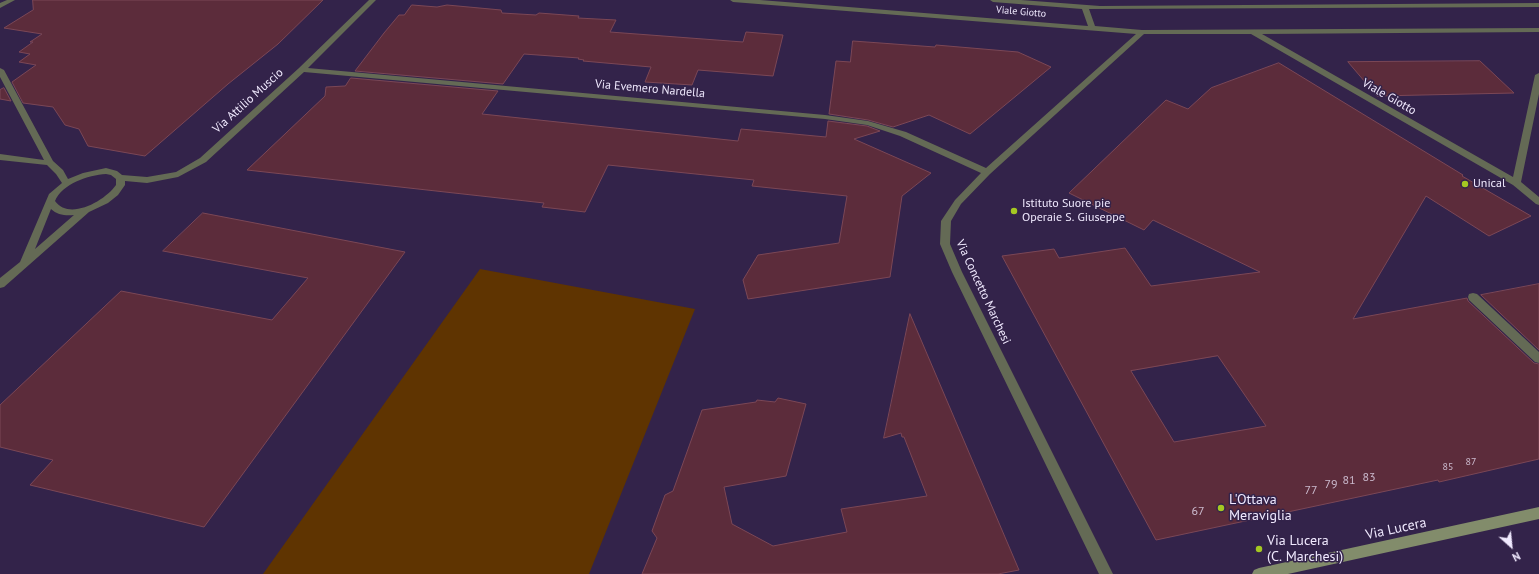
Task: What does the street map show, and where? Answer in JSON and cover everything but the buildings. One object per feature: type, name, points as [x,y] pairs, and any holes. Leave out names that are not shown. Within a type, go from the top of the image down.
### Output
[{"type":"street","points":[[0,6],[12,0]]},
{"type":"street","name":"Via Attilio Muscio","points":[[66,183],[87,174],[97,172],[108,172],[115,174],[120,178],[147,180],[178,174],[203,160],[302,70],[373,0]]},
{"type":"street","name":"Viale Giotto","points":[[733,0],[1142,32],[1539,30]]},
{"type":"street","name":"Viale Giotto","points":[[993,0],[1086,8],[1539,5]]},
{"type":"street","points":[[1153,0],[1157,8]]},
{"type":"street","points":[[1203,0],[1208,7]]},
{"type":"street","points":[[1086,8],[1092,28]]},
{"type":"street","name":"Viale Giotto","points":[[1251,31],[1516,183],[1539,202]]},
{"type":"street","name":"Via Concetto Marchesi","points":[[1106,574],[945,244],[946,221],[958,202],[987,172],[1142,32]]},
{"type":"street","points":[[0,70],[50,163],[60,172],[66,183],[53,194],[24,263]]},
{"type":"street","name":"Via Evemero Nardella","points":[[302,70],[825,117],[868,123],[903,134],[987,172]]},
{"type":"street","points":[[1516,183],[1539,75]]},
{"type":"street","points":[[0,157],[50,163]]},
{"type":"street","points":[[50,201],[52,207],[58,211],[75,212],[85,210],[101,204],[113,196],[119,190],[121,183],[120,178]]},
{"type":"street","points":[[0,284],[85,210]]},
{"type":"street","points":[[1473,297],[1539,359]]},
{"type":"street","name":"Via Lucera","points":[[1259,574],[1539,513]]},
{"type":"shaded area","points":[[480,269],[695,309],[589,574],[263,574]]},
{"type":"place","name":"Unical","points":[[1465,184]]},
{"type":"place","name":"Istituto Suore pie Operaie S. Giuseppe","points":[[1014,211]]},
{"type":"place","name":"L'Ottava Meraviglia","points":[[1221,508]]},
{"type":"place","name":"Via Lucera (C. Marchesi)","points":[[1259,549]]}]
